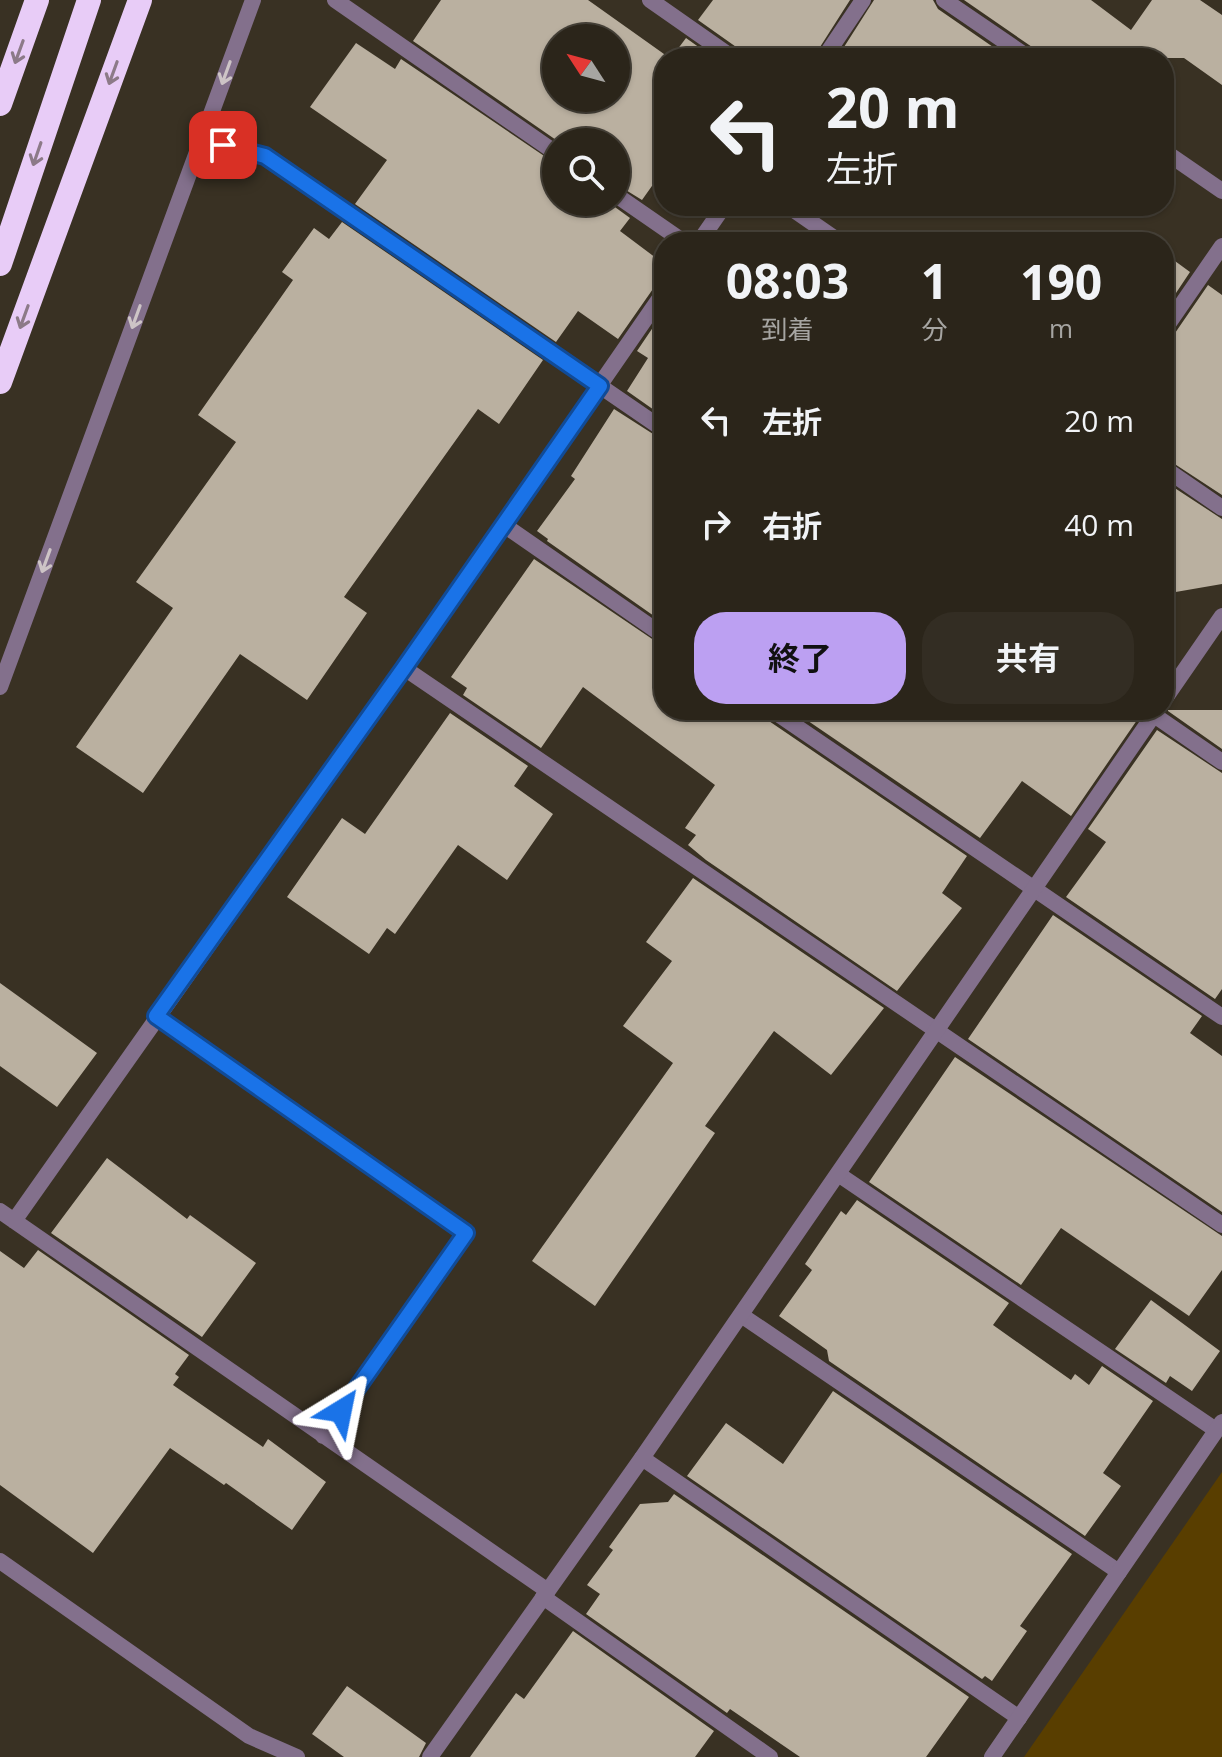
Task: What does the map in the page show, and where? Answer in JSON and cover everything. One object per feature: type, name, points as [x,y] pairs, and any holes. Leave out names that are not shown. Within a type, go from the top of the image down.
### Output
[{"type":"highway","points":[[0,104],[37,0]]},
{"type":"highway","points":[[0,264],[89,0]]},
{"type":"highway","points":[[0,382],[140,0]]},
{"type":"street","points":[[0,687],[253,0]]},
{"type":"street","points":[[335,0],[542,143]]},
{"type":"street","points":[[650,0],[719,48]]},
{"type":"street","points":[[831,48],[863,0]]},
{"type":"street","points":[[944,0],[1014,48]]},
{"type":"street","points":[[202,139],[265,156],[654,423]]},
{"type":"street","points":[[1174,158],[1222,191]]},
{"type":"street","points":[[630,205],[670,232]]},
{"type":"street","points":[[802,216],[826,232]]},
{"type":"street","points":[[1174,316],[1222,246]]},
{"type":"street","points":[[654,307],[404,668],[156,1016],[7,1216],[546,1594],[770,1757]]},
{"type":"street","points":[[1174,475],[1222,508]]},
{"type":"street","points":[[504,525],[654,629]]},
{"type":"street","points":[[1174,686],[1222,616]]},
{"type":"street","points":[[404,668],[1222,1225]]},
{"type":"street","points":[[786,720],[1222,1017]]},
{"type":"street","points":[[430,1757],[642,1458],[1150,720]]},
{"type":"street","points":[[1166,720],[1222,762]]},
{"type":"street","points":[[156,1016],[466,1233],[323,1436]]},
{"type":"street","points":[[838,1174],[1219,1426],[992,1757]]},
{"type":"street","points":[[741,1315],[1119,1572]]},
{"type":"street","points":[[642,1458],[1019,1718]]},
{"type":"street","points":[[0,1561],[249,1736],[297,1757]]},
{"type":"shaded area","points":[[1222,1472],[1222,1757],[1024,1757]]},
{"type":"building","points":[[441,0],[588,0],[622,24],[542,24],[542,112],[630,112],[630,30],[656,48],[654,183],[642,200],[630,193],[630,128],[542,130],[413,41]]},
{"type":"building","points":[[713,0],[850,0],[819,48],[738,48],[698,20]]},
{"type":"building","points":[[874,0],[933,0],[938,9],[995,48],[843,48]]},
{"type":"building","points":[[964,0],[1091,0],[1131,30],[1152,0],[1200,0],[1222,15],[1222,85],[1184,58],[1174,58],[1174,48],[1034,48]]},
{"type":"building","points":[[686,38],[700,48],[678,48]]},
{"type":"building","points":[[356,43],[395,69],[401,59],[542,155],[542,216],[630,218],[620,231],[654,256],[654,287],[618,339],[578,311],[556,342],[355,204],[387,160],[310,107]]},
{"type":"building","points":[[342,222],[543,360],[499,424],[478,409],[344,597],[367,613],[307,700],[240,654],[143,793],[76,747],[173,608],[136,582],[236,442],[198,415],[293,280],[282,272],[314,228],[329,239]]},
{"type":"building","points":[[1174,260],[1190,272],[1174,296]]},
{"type":"building","points":[[1208,285],[1222,295],[1222,495],[1174,464],[1174,335]]},
{"type":"building","points":[[654,326],[654,410],[627,391],[648,358],[637,351]]},
{"type":"building","points":[[614,409],[654,435],[654,616],[537,531],[575,479],[571,476]]},
{"type":"building","points":[[1174,488],[1222,519],[1222,584],[1174,592]]},
{"type":"building","points":[[534,559],[654,640],[654,720],[767,720],[967,856],[942,893],[962,908],[897,991],[688,845],[696,835],[685,828],[715,785],[583,687],[541,748],[463,695],[467,688],[451,677]]},
{"type":"building","points":[[1174,710],[1222,710],[1222,749],[1174,715]]},
{"type":"building","points":[[450,713],[528,766],[514,786],[553,814],[507,880],[458,845],[395,934],[387,928],[369,954],[287,897],[342,818],[365,834]]},
{"type":"building","points":[[807,720],[1137,720],[1071,816],[1022,781],[980,838]]},
{"type":"building","points":[[1157,730],[1222,773],[1222,989],[1215,999],[1066,897],[1106,842],[1088,829]]},
{"type":"building","points":[[693,878],[884,1008],[831,1075],[774,1031],[705,1126],[715,1133],[595,1306],[532,1261],[673,1063],[623,1026],[672,961],[646,942]]},
{"type":"building","points":[[1053,915],[1202,1016],[1190,1033],[1222,1056],[1222,1212],[968,1039]]},
{"type":"building","points":[[0,983],[97,1053],[57,1107],[0,1066]]},
{"type":"building","points":[[955,1057],[1222,1236],[1222,1270],[1189,1316],[1061,1228],[1021,1285],[869,1182]]},
{"type":"building","points":[[107,1158],[187,1219],[190,1215],[256,1263],[202,1337],[51,1233]]},
{"type":"building","points":[[857,1200],[1009,1303],[993,1325],[1071,1380],[1075,1374],[1089,1385],[1102,1366],[1153,1401],[1103,1473],[1121,1486],[1085,1536],[829,1361],[827,1350],[779,1316],[812,1270],[805,1264],[841,1211],[846,1215]]},
{"type":"building","points":[[38,1250],[189,1355],[175,1374],[179,1377],[173,1385],[263,1447],[268,1439],[326,1482],[292,1530],[170,1448],[93,1553],[0,1485],[0,1251],[24,1268]]},
{"type":"building","points":[[1151,1300],[1220,1351],[1192,1391],[1170,1376],[1166,1383],[1115,1349]]},
{"type":"building","points":[[833,1391],[1072,1554],[1020,1626],[1027,1631],[992,1681],[985,1676],[982,1679],[687,1476],[726,1423],[783,1464]]},
{"type":"building","points":[[674,1494],[969,1697],[926,1757],[800,1757],[730,1709],[727,1713],[586,1614],[600,1594],[587,1585],[613,1550],[609,1547],[640,1504],[668,1502]]},
{"type":"building","points":[[573,1631],[714,1731],[695,1757],[470,1757],[516,1693],[524,1699]]},
{"type":"building","points":[[347,1686],[426,1743],[419,1757],[344,1757],[312,1734]]},
{"type":"route","points":[[223,145],[265,156],[600,386],[156,1016],[466,1233],[341,1411]]}]
